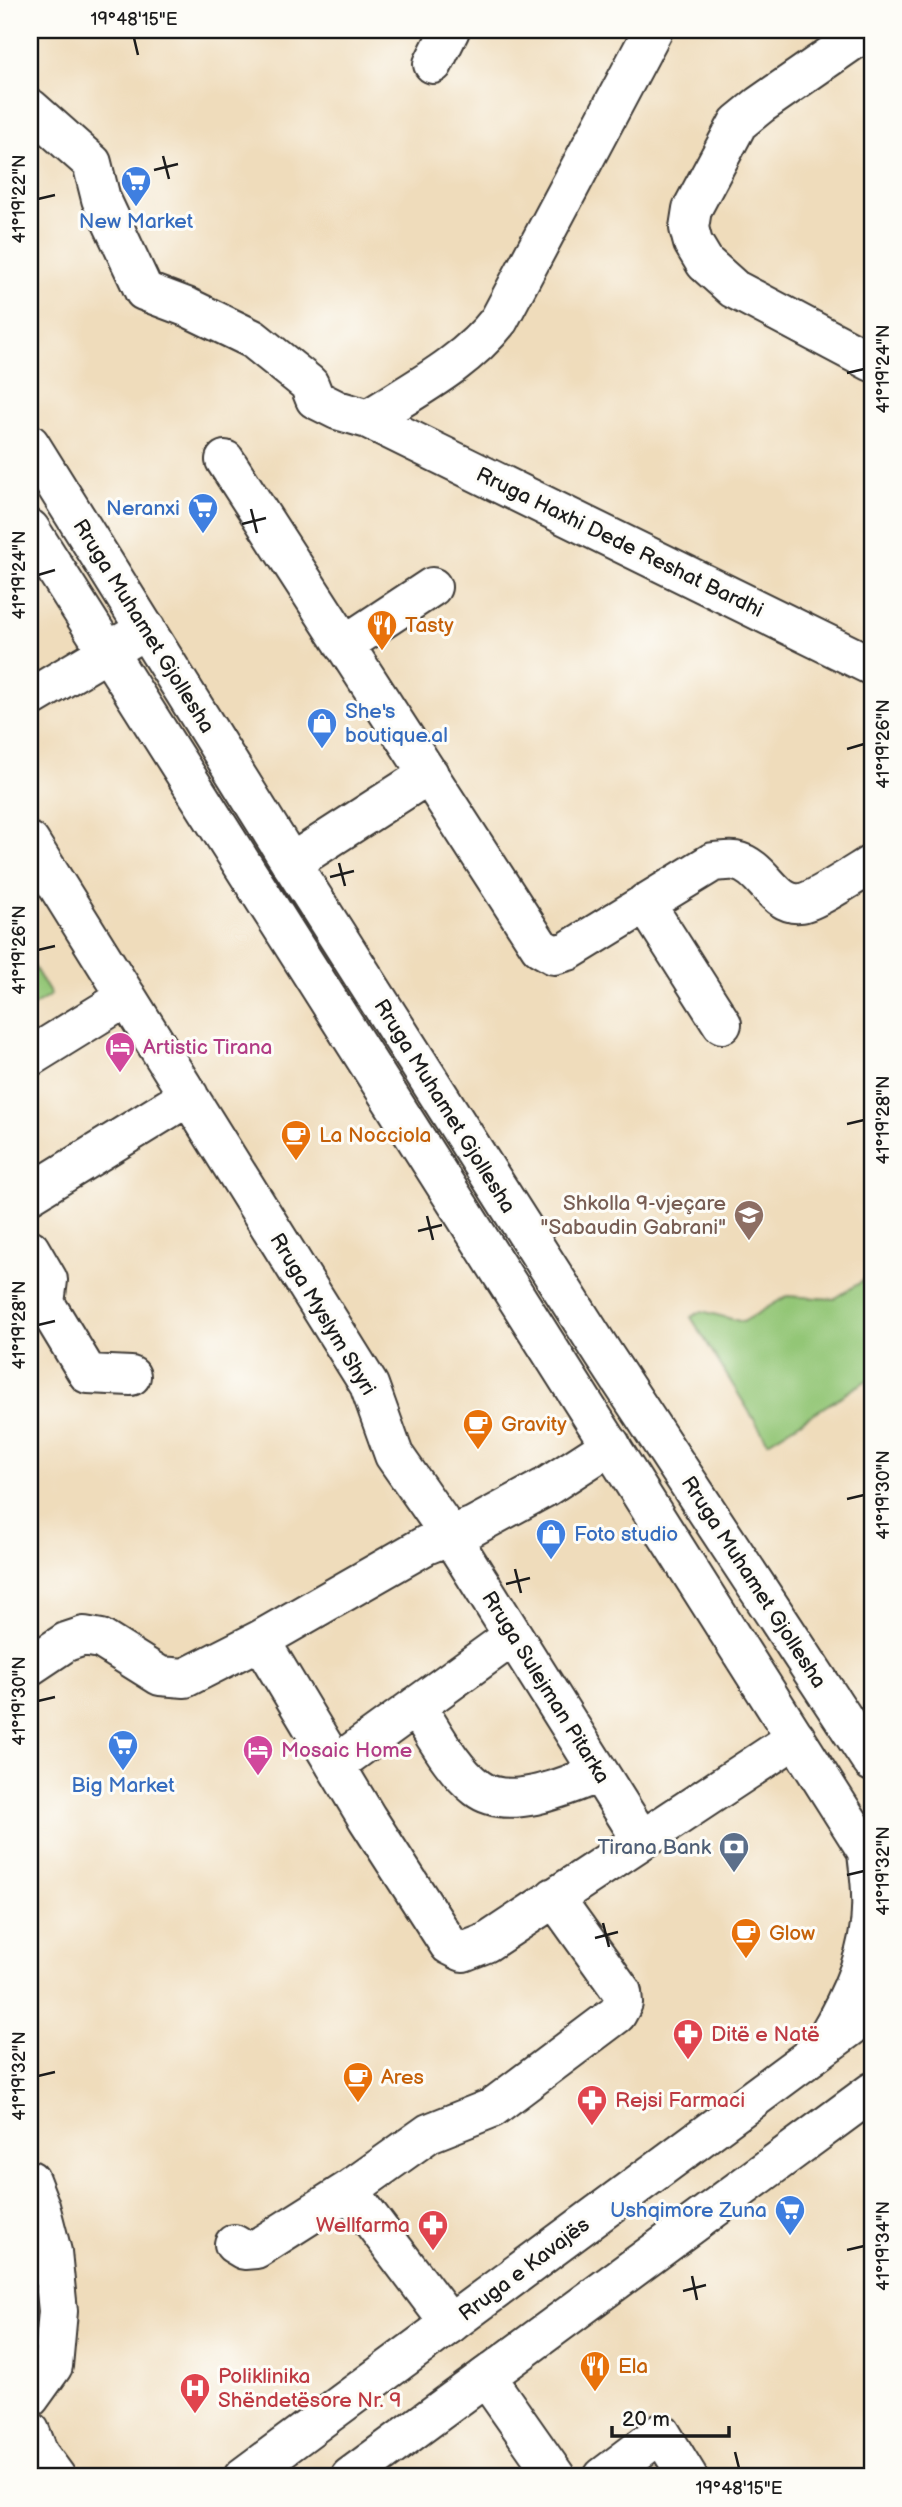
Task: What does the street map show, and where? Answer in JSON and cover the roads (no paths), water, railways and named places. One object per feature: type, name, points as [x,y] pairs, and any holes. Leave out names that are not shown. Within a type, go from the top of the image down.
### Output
[{"type":"street","points":[[433,64],[450,30]]},
{"type":"street","points":[[368,418],[465,357],[499,320],[653,30]]},
{"type":"street","points":[[868,30],[738,123],[692,209],[689,228],[705,263],[734,289],[872,362]]},
{"type":"street","name":"Rruga Haxhi Dede Reshat Bardhi","points":[[30,108],[92,163],[101,199],[144,290],[190,308],[253,339],[309,384],[315,399],[337,410],[368,418],[872,666]]},
{"type":"street","name":"Rruga Muhamet Gjollesha","points":[[30,444],[291,863],[611,1367],[872,1762]]},
{"type":"street","points":[[225,460],[540,947],[554,955],[568,951],[713,862],[735,861],[757,871],[779,897],[789,904],[803,903],[872,864]]},
{"type":"street","name":"Rruga Muhamet Gjollesha","points":[[30,529],[870,1855]]},
{"type":"street","points":[[344,645],[432,587]]},
{"type":"street","points":[[30,698],[146,629]]},
{"type":"street","points":[[291,863],[429,774]]},
{"type":"street","name":"Rruga Myslym Shyri","points":[[35,864],[127,997],[369,1385],[394,1455],[450,1535]]},
{"type":"street","points":[[645,903],[722,1024]]},
{"type":"street","points":[[30,1057],[127,997]]},
{"type":"street","points":[[30,1194],[189,1096]]},
{"type":"street","points":[[30,1249],[48,1280],[45,1303],[89,1374],[131,1376]]},
{"type":"street","points":[[30,1666],[66,1642],[83,1636],[101,1639],[160,1676],[185,1678],[260,1640],[426,1545],[474,1526],[546,1487],[611,1446]]},
{"type":"street","name":"Rruga Sulejman Pitarka","points":[[450,1535],[641,1839]]},
{"type":"street","points":[[335,1765],[513,1636]]},
{"type":"street","points":[[260,1640],[367,1818],[449,1945],[463,1952],[486,1943],[796,1738]]},
{"type":"street","points":[[416,1706],[460,1772],[478,1789],[497,1797],[531,1796],[563,1788],[599,1773]]},
{"type":"street","points":[[819,2051],[845,2008],[866,1945],[872,1897],[870,1855]]},
{"type":"street","points":[[234,2244],[244,2250],[256,2249],[349,2190],[429,2133],[492,2108],[617,2014],[623,2003],[622,1992],[554,1897]]},
{"type":"street","name":"Rruga e Kavajës","points":[[243,2477],[872,2011]]},
{"type":"street","points":[[350,2477],[862,2103]]},
{"type":"street","points":[[30,2180],[52,2252],[58,2311],[53,2366],[30,2398]]},
{"type":"street","points":[[349,2190],[450,2324]]},
{"type":"street","points":[[486,2377],[556,2477]]},
{"type":"street","points":[[603,2477],[661,2433],[688,2477]]},
{"type":"place","name":"New Market","points":[[136,208]]},
{"type":"place","name":"Neranxi","points":[[203,535]]},
{"type":"place","name":"Tasty","points":[[382,652]]},
{"type":"place","name":"She's boutique.al","points":[[322,750]]},
{"type":"place","name":"Artistic Tirana","points":[[120,1074]]},
{"type":"place","name":"La Nocciola","points":[[296,1162]]},
{"type":"place","name":"Shkolla 9-vjeçare \"Sabaudin Gabrani\"","points":[[749,1242]]},
{"type":"place","name":"Gravity","points":[[478,1451]]},
{"type":"place","name":"Foto studio","points":[[551,1561]]},
{"type":"place","name":"Big Market","points":[[123,1772]]},
{"type":"place","name":"Mosaic Home","points":[[258,1777]]},
{"type":"place","name":"Tirana Bank","points":[[734,1874]]},
{"type":"place","name":"Glow","points":[[746,1960]]},
{"type":"place","name":"Ditë e Natë","points":[[688,2061]]},
{"type":"place","name":"Ares","points":[[358,2104]]},
{"type":"place","name":"Rejsi Farmaci","points":[[592,2127]]},
{"type":"place","name":"Ushqimore Zuna","points":[[790,2237]]},
{"type":"place","name":"Wellfarma","points":[[433,2252]]},
{"type":"place","name":"Ela","points":[[595,2393]]},
{"type":"place","name":"Poliklinika Shëndetësore Nr. 9","points":[[195,2415]]}]
